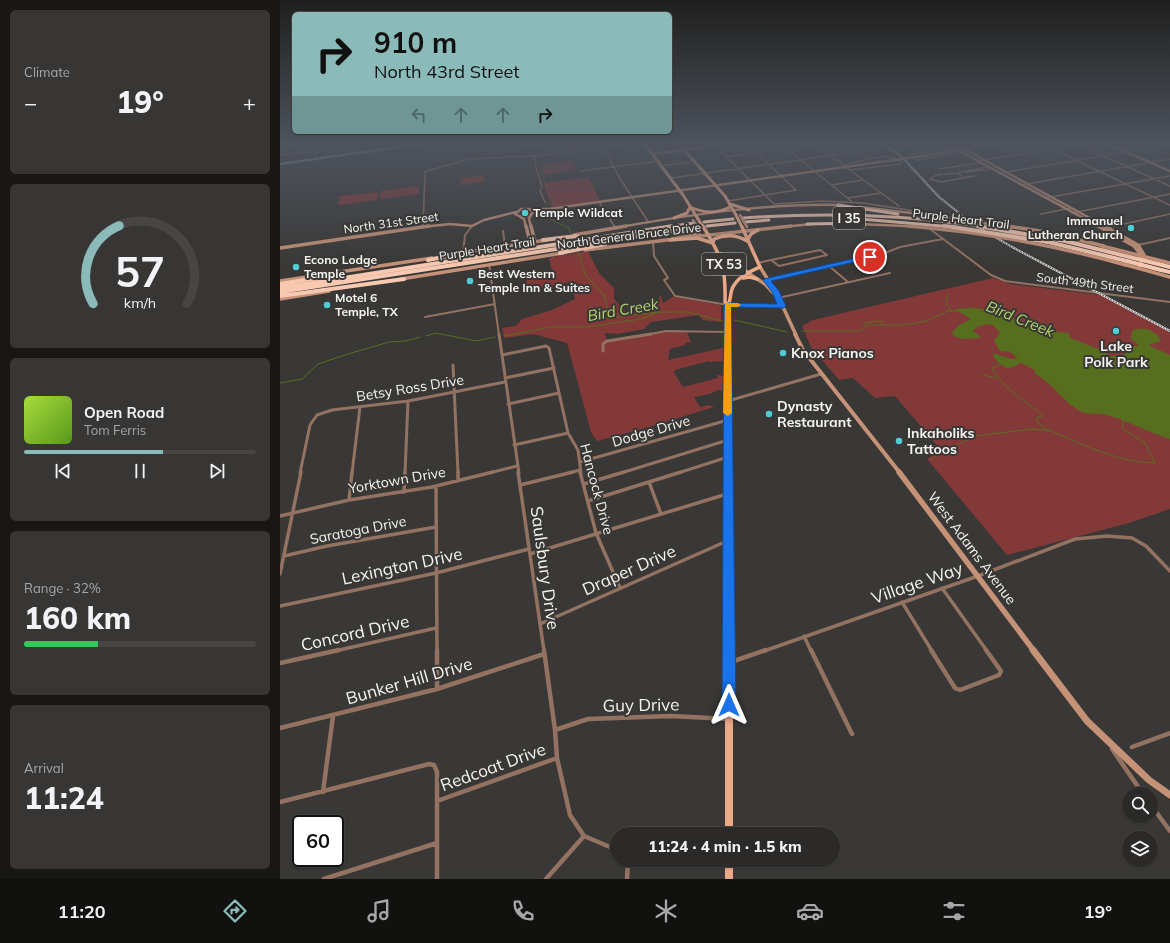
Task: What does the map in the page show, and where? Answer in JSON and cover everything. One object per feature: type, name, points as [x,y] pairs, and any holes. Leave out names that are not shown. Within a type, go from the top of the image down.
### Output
[{"type":"highway","points":[[838,205],[965,224]]},
{"type":"highway","name":"Purple Heart Trail","points":[[704,222],[739,218],[841,214],[934,220],[1065,241],[1162,268],[1170,272]]},
{"type":"highway","name":"Purple Heart Trail","points":[[705,227],[739,218],[830,218],[921,223],[1048,242],[1162,268],[1170,267]]},
{"type":"highway","points":[[543,240],[693,222]]},
{"type":"highway","name":"Purple Heart Trail","points":[[280,288],[693,222]]},
{"type":"highway","points":[[807,224],[921,223]]},
{"type":"highway","points":[[560,253],[688,228]]},
{"type":"highway","name":"Purple Heart Trail","points":[[280,292],[688,228],[698,228]]},
{"type":"highway","points":[[280,282],[464,253]]},
{"type":"highway","points":[[280,297],[404,279]]},
{"type":"main road","name":"TX 53","points":[[675,184],[695,215],[705,227],[708,235],[719,251],[725,266],[725,302],[728,305]]},
{"type":"main road","name":"West Adams Avenue","points":[[713,184],[739,218],[747,241],[767,280],[775,291],[803,350],[898,470],[1087,721],[1107,742],[1149,780],[1170,795]]},
{"type":"main road","points":[[535,242],[529,219],[534,212],[532,209],[549,209],[736,184]]},
{"type":"main road","points":[[1028,184],[1138,245],[1143,252],[1151,257],[1168,262]]},
{"type":"main road","points":[[1021,185],[1134,246],[1142,256]]},
{"type":"main road","points":[[674,218],[687,213],[690,207],[704,212],[726,210],[730,208],[729,203],[749,210]]},
{"type":"main road","name":"North General Bruce Drive","points":[[464,253],[616,229],[674,218],[795,205],[838,205],[954,218],[1104,246]]},
{"type":"main road","name":"North 31st Street","points":[[280,248],[450,224],[472,226],[484,220],[516,212],[522,209],[532,209]]},
{"type":"main road","points":[[532,214],[549,209]]},
{"type":"main road","points":[[749,210],[740,213],[739,218],[746,227],[758,230]]},
{"type":"main road","points":[[516,212],[515,214],[524,219],[530,242]]},
{"type":"main road","name":"North 31st Street","points":[[502,216],[532,214]]},
{"type":"main road","points":[[670,240],[699,234],[700,232],[698,228],[693,222],[683,217]]},
{"type":"main road","name":"North General Bruce Drive","points":[[404,279],[560,253],[708,235],[742,229],[758,230],[807,224],[905,226],[1009,238],[1060,248],[1126,264]]},
{"type":"main road","points":[[1168,262],[1046,232],[1006,226],[1002,228],[1003,234],[1012,240],[1126,264],[1170,277]]},
{"type":"main road","points":[[670,240],[697,238],[713,243],[714,239],[728,235],[739,236],[747,241],[751,234],[758,230]]},
{"type":"main road","points":[[1120,250],[1131,249],[1132,247],[1128,243]]},
{"type":"main road","name":"TX 53","points":[[719,251],[748,273]]},
{"type":"main road","points":[[1140,268],[1142,256],[1144,255],[1143,252]]},
{"type":"main road","name":"TX 53","points":[[729,827],[728,305],[731,300],[732,289],[740,279],[759,265]]},
{"type":"main road","name":"West Adams Avenue","points":[[748,273],[778,298]]},
{"type":"main road","points":[[740,279],[748,277],[757,279]]},
{"type":"main road","points":[[729,867],[729,879]]},
{"type":"street","points":[[424,184],[424,227]]},
{"type":"street","points":[[541,184],[542,187],[540,191],[546,202]]},
{"type":"street","points":[[623,184],[649,222]]},
{"type":"street","points":[[752,184],[774,204],[822,201],[851,202],[900,208],[954,218]]},
{"type":"street","points":[[729,203],[796,190],[790,184]]},
{"type":"street","points":[[832,185],[838,184]]},
{"type":"street","points":[[869,184],[900,208]]},
{"type":"street","points":[[1021,185],[1028,184]]},
{"type":"street","points":[[1045,198],[1125,184]]},
{"type":"street","points":[[1125,184],[1170,205]]},
{"type":"street","points":[[832,185],[851,202]]},
{"type":"street","points":[[848,198],[881,193]]},
{"type":"street","points":[[1072,213],[1170,194]]},
{"type":"street","points":[[599,202],[616,229]]},
{"type":"street","points":[[1042,214],[1071,208]]},
{"type":"street","points":[[1100,229],[1170,214]]},
{"type":"street","points":[[882,225],[969,233]]},
{"type":"street","points":[[464,253],[463,238],[465,233],[472,226]]},
{"type":"street","points":[[930,229],[943,238]]},
{"type":"street","points":[[503,231],[505,246]]},
{"type":"street","points":[[767,280],[880,255],[900,247],[943,238]]},
{"type":"street","name":"South 49th Street","points":[[943,238],[998,279],[1019,284],[1170,302]]},
{"type":"street","points":[[1138,245],[1170,238]]},
{"type":"street","points":[[653,241],[651,247],[653,254],[668,278],[664,280],[675,296],[728,305],[782,306]]},
{"type":"street","points":[[759,265],[772,260],[820,250],[827,254],[779,266],[772,260]]},
{"type":"street","points":[[794,255],[800,261]]},
{"type":"street","name":"Saulsbury Drive","points":[[489,264],[555,730],[557,758],[570,815],[584,836]]},
{"type":"street","points":[[829,266],[848,282]]},
{"type":"street","points":[[778,298],[890,273]]},
{"type":"street","points":[[426,317],[495,304]]},
{"type":"street","points":[[604,351],[603,344],[607,341],[666,331],[728,332]]},
{"type":"street","name":"Hancock Drive","points":[[502,355],[548,347],[568,433],[578,450],[580,470],[596,533],[620,588]]},
{"type":"street","points":[[453,365],[458,480]]},
{"type":"street","name":"Betsy Ross Drive","points":[[292,513],[310,425],[317,415],[332,410],[408,401],[454,393],[554,368]]},
{"type":"street","points":[[728,401],[821,374]]},
{"type":"street","points":[[508,404],[559,393]]},
{"type":"street","points":[[404,492],[408,401]]},
{"type":"street","points":[[349,500],[360,407]]},
{"type":"street","name":"Dodge Drive","points":[[580,462],[728,420]]},
{"type":"street","points":[[514,445],[568,433]]},
{"type":"street","points":[[584,484],[728,440]]},
{"type":"street","points":[[588,501],[728,457]]},
{"type":"street","name":"Yorktown Drive","points":[[280,516],[349,500],[436,486],[517,466]]},
{"type":"street","points":[[520,485],[580,470]]},
{"type":"street","points":[[649,482],[661,514]]},
{"type":"street","points":[[436,486],[437,688]]},
{"type":"street","points":[[530,554],[729,494]]},
{"type":"street","points":[[280,574],[292,513]]},
{"type":"street","name":"Saratoga Drive","points":[[284,556],[436,526]]},
{"type":"street","name":"Village Way","points":[[729,662],[978,576],[1082,538],[1126,537],[1138,540],[1170,571]]},
{"type":"street","name":"Draper Drive","points":[[540,624],[729,540]]},
{"type":"street","name":"Lexington Drive","points":[[280,606],[436,573],[529,549]]},
{"type":"street","points":[[902,602],[955,688],[960,690],[999,675],[1001,671],[942,588]]},
{"type":"street","name":"Concord Drive","points":[[280,663],[436,628]]},
{"type":"street","points":[[804,636],[852,734]]},
{"type":"street","name":"Bunker Hill Drive","points":[[280,728],[333,716],[437,688],[544,654]]},
{"type":"street","points":[[322,792],[333,716]]},
{"type":"street","name":"Guy Drive","points":[[555,730],[588,719],[671,716],[729,719]]},
{"type":"street","points":[[1132,747],[1170,733]]},
{"type":"street","points":[[1107,742],[1138,787]]},
{"type":"street","name":"Redcoat Drive","points":[[437,801],[557,758]]},
{"type":"street","points":[[280,802],[428,764],[434,765],[437,772],[437,879]]},
{"type":"street","points":[[1158,815],[1170,831]]},
{"type":"street","points":[[546,879],[584,836],[610,847]]},
{"type":"street","points":[[324,879],[437,844]]},
{"type":"street","points":[[626,879],[627,867]]},
{"type":"shaded area","points":[[543,184],[592,184],[600,201],[552,207]]},
{"type":"shaded area","points":[[419,186],[419,194],[380,199],[381,191]]},
{"type":"shaded area","points":[[379,192],[377,200],[338,205],[340,196]]},
{"type":"shaded area","points":[[588,251],[599,273],[614,288],[614,299],[626,312],[657,308],[660,294],[663,303],[673,297],[721,305],[721,322],[703,320],[699,315],[651,322],[644,329],[618,334],[605,333],[607,341],[666,331],[687,332],[691,342],[670,349],[668,360],[723,348],[723,361],[709,361],[675,370],[674,372],[683,387],[718,378],[717,375],[723,376],[722,391],[718,390],[710,394],[694,397],[700,407],[709,405],[714,407],[597,441],[591,432],[567,343],[533,334],[504,338],[502,328],[516,326],[522,319],[552,310],[575,299],[571,282],[528,290],[526,279],[553,274],[549,259],[552,257]]},
{"type":"shaded area","points":[[993,278],[1010,284],[1100,295],[1170,332],[1170,509],[1129,523],[1007,555],[927,459],[941,450],[895,396],[875,398],[853,378],[839,380],[811,347],[802,326],[813,320]]},
{"type":"shaded area","points":[[975,308],[997,312],[1046,331],[1069,333],[1070,338],[1101,350],[1110,356],[1123,354],[1128,352],[1131,347],[1139,345],[1131,339],[1132,331],[1140,328],[1152,331],[1161,340],[1148,345],[1170,355],[1170,439],[1107,415],[1080,411],[1042,378],[1035,374],[1035,370],[1021,363],[1009,368],[1001,365],[996,360],[993,353],[1011,359],[1018,358],[1010,352],[1000,351],[994,341],[1000,333],[991,324],[980,326],[973,331],[980,336],[979,338],[963,339],[954,336],[952,333],[958,326],[971,319],[956,309]]},
{"type":"waterway","points":[[552,200],[553,204]]},
{"type":"waterway","points":[[545,212],[548,218],[569,228],[571,234]]},
{"type":"waterway","points":[[578,252],[586,276],[604,295],[608,309],[615,317],[659,312]]},
{"type":"waterway","points":[[948,294],[946,303],[951,311]]},
{"type":"waterway","name":"Bird Creek","points":[[802,331],[860,331],[870,325],[904,325],[927,321],[951,311]]},
{"type":"waterway","name":"Bird Creek","points":[[951,311],[958,311]]},
{"type":"waterway","name":"Bird Creek","points":[[504,336],[551,327],[587,327],[641,319],[659,312]]},
{"type":"waterway","name":"Bird Creek","points":[[659,312],[688,312],[722,321]]},
{"type":"waterway","name":"Bird Creek","points":[[734,320],[787,332]]},
{"type":"waterway","name":"Bird Creek","points":[[866,326],[863,323],[881,321],[884,324]]},
{"type":"waterway","name":"Bird Creek","points":[[426,336],[436,333],[476,341],[495,337]]},
{"type":"waterway","name":"Bird Creek","points":[[280,383],[302,379],[318,364],[348,354],[389,342],[406,341],[420,337]]},
{"type":"waterway","points":[[1001,364],[992,368],[997,376],[1008,389],[1043,416],[1037,417],[1038,423],[1044,428],[1113,456],[1127,460],[1155,463],[1145,443],[1123,429],[1123,420]]},
{"type":"waterway","points":[[983,375],[996,378]]},
{"type":"waterway","points":[[976,436],[1032,429],[1050,431]]},
{"type":"waterway","points":[[931,459],[973,437]]},
{"type":"railway","points":[[927,184],[939,197],[973,224],[1012,247],[1170,331]]},
{"type":"slow traffic","points":[[728,413],[728,305],[738,305]]},
{"type":"place","name":"Temple Wildcat","points":[[525,213]]},
{"type":"place","name":"Immanuel Lutheran Church","points":[[1131,228]]},
{"type":"place","name":"Econo Lodge Temple","points":[[296,267]]},
{"type":"place","name":"Best Western Temple Inn & Suites","points":[[470,281]]},
{"type":"place","name":"Motel 6 Temple, TX","points":[[327,305]]},
{"type":"place","name":"Lake Polk Park","points":[[1116,331]]},
{"type":"place","name":"Knox Pianos","points":[[783,353]]},
{"type":"place","name":"Dynasty Restaurant","points":[[769,414]]},
{"type":"place","name":"Inkaholiks Tattoos","points":[[899,441]]},
{"type":"route","points":[[729,705],[728,305],[782,306],[777,294],[767,280],[870,257]]}]
